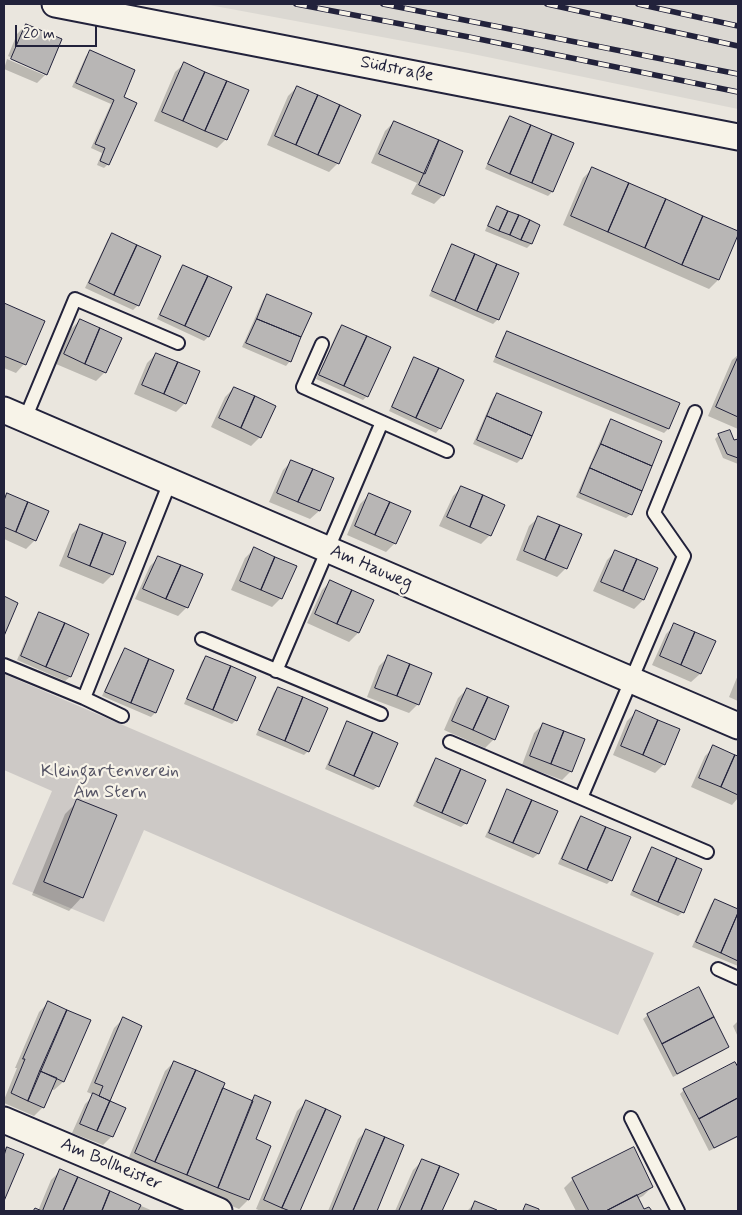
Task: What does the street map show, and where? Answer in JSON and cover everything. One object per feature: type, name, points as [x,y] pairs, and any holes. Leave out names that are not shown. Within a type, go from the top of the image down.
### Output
[{"type":"street","name":"Südstraße","points":[[55,4],[738,137]]},
{"type":"street","name":"Am Hauweg","points":[[14,415],[738,726]]},
{"type":"street","name":"Am Bollheister","points":[[4,1120],[219,1211]]},
{"type":"lane","points":[[14,415],[75,299],[178,343]]},
{"type":"lane","points":[[322,344],[303,387],[447,451]]},
{"type":"lane","points":[[581,798],[684,556],[654,514],[695,412]]},
{"type":"lane","points":[[276,671],[382,422]]},
{"type":"lane","points":[[84,698],[170,482]]},
{"type":"lane","points":[[202,640],[381,714]]},
{"type":"lane","points":[[4,665],[122,716]]},
{"type":"lane","points":[[450,742],[707,852]]},
{"type":"lane","points":[[718,969],[738,978]]},
{"type":"lane","points":[[631,1118],[678,1211]]},
{"type":"shaded area","points":[[204,4],[738,4],[738,109],[468,53]]},
{"type":"green space","name":"Kleingartenverein Am Stern","points":[[4,674],[654,953],[618,1035],[144,830],[104,922],[12,884],[52,791],[4,770]]},
{"type":"building","points":[[26,24],[62,39],[47,75],[11,59]]},
{"type":"building","points":[[90,50],[135,70],[124,97],[137,103],[109,165],[100,161],[105,148],[95,144],[114,100],[76,83]]},
{"type":"building","points":[[184,62],[205,72],[183,121],[162,112]]},
{"type":"building","points":[[205,72],[227,81],[205,131],[183,121]]},
{"type":"building","points":[[227,81],[249,90],[227,140],[205,131]]},
{"type":"building","points":[[297,86],[318,95],[296,145],[275,136]]},
{"type":"building","points":[[318,95],[340,105],[318,155],[296,145]]},
{"type":"building","points":[[340,105],[361,115],[339,164],[318,155]]},
{"type":"building","points":[[510,116],[531,125],[510,174],[488,164]]},
{"type":"building","points":[[394,121],[439,140],[425,174],[379,154]]},
{"type":"building","points":[[531,125],[552,134],[532,183],[510,174]]},
{"type":"building","points":[[552,134],[574,143],[553,192],[532,183]]},
{"type":"building","points":[[439,140],[463,151],[444,196],[419,185]]},
{"type":"building","points":[[592,167],[629,183],[608,232],[571,216]]},
{"type":"building","points":[[629,183],[666,199],[645,248],[608,232]]},
{"type":"building","points":[[666,199],[703,216],[682,265],[645,248]]},
{"type":"building","points":[[497,206],[508,211],[499,231],[488,226]]},
{"type":"building","points":[[508,211],[519,215],[510,235],[499,231]]},
{"type":"building","points":[[519,215],[530,220],[521,240],[510,235]]},
{"type":"building","points":[[703,216],[738,231],[719,280],[682,265]]},
{"type":"building","points":[[530,220],[540,225],[532,244],[521,240]]},
{"type":"building","points":[[112,233],[137,245],[114,295],[89,283]]},
{"type":"building","points":[[452,244],[475,254],[455,301],[432,291]]},
{"type":"building","points":[[137,245],[161,256],[139,306],[114,295]]},
{"type":"building","points":[[475,254],[497,264],[477,311],[455,301]]},
{"type":"building","points":[[497,264],[519,273],[499,320],[477,311]]},
{"type":"building","points":[[183,265],[208,276],[185,326],[160,315]]},
{"type":"building","points":[[208,276],[232,287],[209,337],[185,326]]},
{"type":"building","points":[[267,294],[312,313],[301,337],[257,319]]},
{"type":"building","points":[[4,303],[45,321],[26,365],[4,356]]},
{"type":"building","points":[[80,319],[100,328],[85,364],[64,354]]},
{"type":"building","points":[[257,319],[301,337],[291,362],[246,343]]},
{"type":"building","points":[[342,325],[367,336],[344,386],[319,375]]},
{"type":"building","points":[[100,328],[122,338],[106,373],[85,364]]},
{"type":"building","points":[[507,331],[680,403],[669,429],[496,357]]},
{"type":"building","points":[[367,336],[391,347],[368,397],[344,386]]},
{"type":"building","points":[[156,353],[178,362],[164,394],[142,385]]},
{"type":"building","points":[[414,357],[439,368],[416,418],[392,407]]},
{"type":"building","points":[[738,357],[738,417],[716,407]]},
{"type":"building","points":[[178,362],[200,371],[186,404],[164,394]]},
{"type":"building","points":[[439,368],[464,380],[441,429],[416,418]]},
{"type":"building","points":[[234,387],[255,396],[241,428],[219,418]]},
{"type":"building","points":[[497,393],[542,412],[532,436],[487,416]]},
{"type":"building","points":[[255,396],[276,406],[261,438],[241,428]]},
{"type":"building","points":[[487,416],[532,436],[522,459],[477,440]]},
{"type":"building","points":[[611,419],[662,441],[652,466],[601,444]]},
{"type":"building","points":[[730,430],[734,440],[738,439],[738,458],[727,454],[718,434]]},
{"type":"building","points":[[601,444],[652,466],[642,491],[590,468]]},
{"type":"building","points":[[291,460],[313,469],[298,502],[277,493]]},
{"type":"building","points":[[590,468],[642,491],[632,515],[580,493]]},
{"type":"building","points":[[313,469],[334,478],[320,511],[298,502]]},
{"type":"building","points":[[461,486],[483,495],[470,527],[447,517]]},
{"type":"building","points":[[7,493],[28,502],[16,532],[4,527],[4,501]]},
{"type":"building","points":[[369,493],[390,502],[375,535],[355,526]]},
{"type":"building","points":[[483,495],[505,505],[491,536],[470,527]]},
{"type":"building","points":[[28,502],[49,511],[36,541],[16,532]]},
{"type":"building","points":[[390,502],[411,511],[396,544],[375,535]]},
{"type":"building","points":[[538,516],[560,525],[545,560],[524,551]]},
{"type":"building","points":[[80,524],[103,533],[90,566],[68,557]]},
{"type":"building","points":[[560,525],[582,534],[567,569],[545,560]]},
{"type":"building","points":[[103,533],[126,542],[113,575],[90,566]]},
{"type":"building","points":[[254,547],[275,557],[261,590],[240,581]]},
{"type":"building","points":[[615,550],[637,559],[623,591],[601,582]]},
{"type":"building","points":[[158,556],[181,565],[166,599],[143,589]]},
{"type":"building","points":[[275,557],[297,566],[282,599],[261,590]]},
{"type":"building","points":[[637,559],[658,568],[644,600],[623,591]]},
{"type":"building","points":[[181,565],[203,574],[188,608],[166,599]]},
{"type":"building","points":[[330,580],[352,590],[337,624],[315,614]]},
{"type":"building","points":[[352,590],[374,600],[359,633],[337,624]]},
{"type":"building","points":[[4,596],[18,603],[4,636]]},
{"type":"building","points":[[39,612],[65,623],[46,667],[21,656]]},
{"type":"building","points":[[65,623],[89,634],[71,677],[46,667]]},
{"type":"building","points":[[674,623],[695,632],[681,665],[660,656]]},
{"type":"building","points":[[695,632],[716,641],[701,674],[681,665]]},
{"type":"building","points":[[125,648],[149,659],[131,703],[105,692]]},
{"type":"building","points":[[388,655],[410,664],[397,696],[375,688]]},
{"type":"building","points":[[206,656],[231,666],[213,710],[187,699]]},
{"type":"building","points":[[149,659],[174,670],[156,713],[131,703]]},
{"type":"building","points":[[410,664],[432,673],[419,705],[397,696]]},
{"type":"building","points":[[231,666],[256,677],[237,721],[213,710]]},
{"type":"building","points":[[278,687],[303,697],[285,741],[259,730]]},
{"type":"building","points":[[467,688],[488,697],[473,730],[452,721]]},
{"type":"building","points":[[303,697],[328,708],[309,752],[285,741]]},
{"type":"building","points":[[488,697],[509,706],[495,740],[473,730]]},
{"type":"building","points":[[636,710],[658,720],[643,755],[621,746]]},
{"type":"building","points":[[658,720],[680,729],[665,765],[643,755]]},
{"type":"building","points":[[347,721],[373,732],[354,776],[329,765]]},
{"type":"building","points":[[543,723],[564,731],[551,764],[530,756]]},
{"type":"building","points":[[564,731],[585,739],[572,772],[551,764]]},
{"type":"building","points":[[373,732],[398,743],[379,787],[354,776]]},
{"type":"building","points":[[713,745],[735,755],[721,787],[699,778]]},
{"type":"building","points":[[735,755],[738,756],[738,795],[721,787]]},
{"type":"building","points":[[436,758],[461,769],[442,813],[417,802]]},
{"type":"building","points":[[461,769],[486,780],[467,824],[442,813]]},
{"type":"building","points":[[507,789],[532,800],[513,843],[489,833]]},
{"type":"building","points":[[77,799],[117,815],[83,898],[44,882]]},
{"type":"building","points":[[532,800],[558,811],[539,854],[513,843]]},
{"type":"building","points":[[581,816],[606,827],[587,870],[562,859]]},
{"type":"building","points":[[606,827],[631,837],[612,881],[587,870]]},
{"type":"building","points":[[652,847],[677,858],[658,902],[633,891]]},
{"type":"building","points":[[677,858],[702,869],[684,913],[658,902]]},
{"type":"building","points":[[715,899],[738,909],[721,953],[696,942]]},
{"type":"building","points":[[738,913],[738,961],[721,953]]},
{"type":"building","points":[[699,987],[714,1017],[662,1044],[647,1014]]},
{"type":"building","points":[[48,1001],[67,1010],[28,1101],[11,1093],[25,1059],[23,1059]]},
{"type":"building","points":[[67,1010],[91,1020],[64,1082],[40,1071]]},
{"type":"building","points":[[123,1017],[142,1026],[110,1101],[99,1096],[103,1086],[95,1083]]},
{"type":"building","points":[[714,1017],[729,1047],[677,1074],[662,1044]]},
{"type":"building","points":[[174,1061],[196,1070],[155,1162],[135,1153]]},
{"type":"building","points":[[735,1062],[738,1067],[738,1098],[699,1119],[683,1089]]},
{"type":"building","points":[[196,1070],[225,1083],[187,1175],[155,1162]]},
{"type":"building","points":[[40,1071],[57,1078],[44,1108],[28,1101]]},
{"type":"building","points":[[223,1088],[253,1101],[218,1188],[187,1175]]},
{"type":"building","points":[[93,1093],[110,1101],[97,1131],[80,1124]]},
{"type":"building","points":[[255,1095],[271,1102],[256,1139],[271,1146],[249,1200],[218,1188]]},
{"type":"building","points":[[738,1098],[738,1136],[714,1148],[699,1119]]},
{"type":"building","points":[[306,1100],[326,1109],[282,1208],[264,1200]]},
{"type":"building","points":[[110,1101],[126,1108],[113,1137],[97,1131]]},
{"type":"building","points":[[326,1109],[341,1116],[300,1211],[290,1211],[282,1208]]},
{"type":"building","points":[[366,1129],[385,1137],[353,1211],[332,1211]]},
{"type":"building","points":[[385,1137],[404,1145],[377,1211],[353,1211]]},
{"type":"building","points":[[7,1147],[24,1154],[4,1201],[4,1156]]},
{"type":"building","points":[[634,1147],[653,1187],[606,1211],[589,1211],[572,1178]]},
{"type":"building","points":[[422,1159],[440,1166],[421,1211],[399,1211]]},
{"type":"building","points":[[440,1166],[459,1174],[442,1211],[421,1211]]},
{"type":"building","points":[[60,1169],[78,1177],[63,1211],[42,1211]]},
{"type":"building","points":[[78,1177],[110,1191],[102,1211],[63,1211]]},
{"type":"building","points":[[110,1191],[141,1205],[138,1211],[102,1211]]},
{"type":"building","points":[[637,1195],[644,1209],[649,1207],[652,1211],[606,1211]]},
{"type":"building","points":[[475,1201],[497,1210],[497,1211],[471,1211]]},
{"type":"building","points":[[526,1204],[539,1209],[539,1211],[523,1211]]},
{"type":"railway","points":[[296,4],[738,92]]},
{"type":"railway","points":[[383,4],[738,74]]},
{"type":"railway","points":[[547,4],[738,46]]},
{"type":"railway","points":[[638,4],[738,26]]}]
